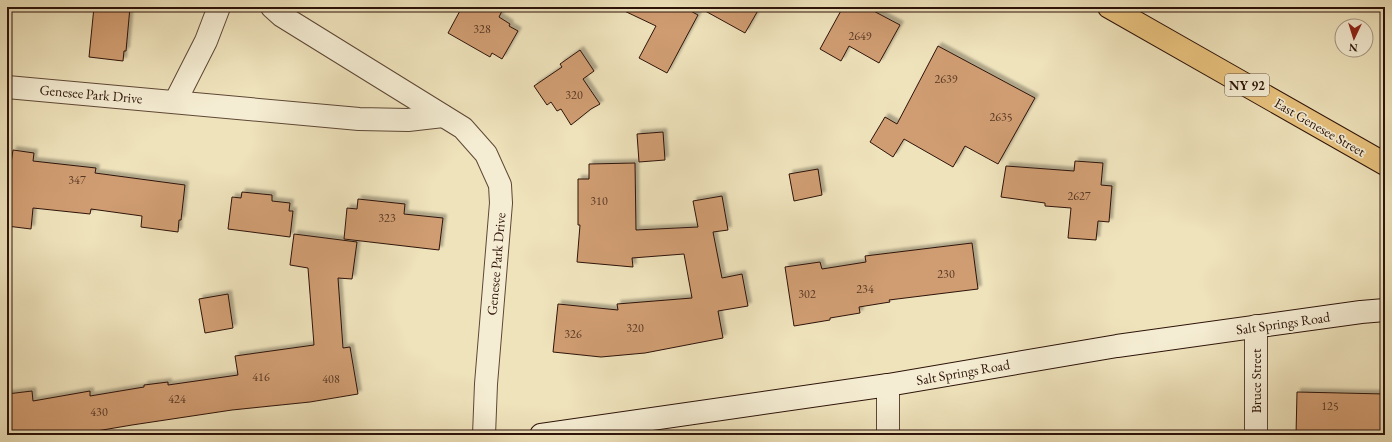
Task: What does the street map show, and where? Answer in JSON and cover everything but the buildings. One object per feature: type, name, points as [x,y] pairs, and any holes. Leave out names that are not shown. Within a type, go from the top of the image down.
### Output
[{"type":"main road","name":"East Genesee Street","points":[[1108,7],[1385,164]]},
{"type":"street","points":[[175,102],[206,41],[218,7]]},
{"type":"street","name":"Genesee Park Drive","points":[[272,7],[282,16],[462,128],[486,154],[500,185],[502,203],[486,384],[484,435]]},
{"type":"street","name":"Genesee Park Drive","points":[[7,87],[359,119],[408,120],[443,116]]},
{"type":"street","name":"Salt Springs Road","points":[[541,435],[888,385],[1117,346],[1360,312],[1385,310]]},
{"type":"street","name":"Bruce Street","points":[[1256,326],[1256,435]]},
{"type":"street","points":[[888,385],[888,435]]}]
